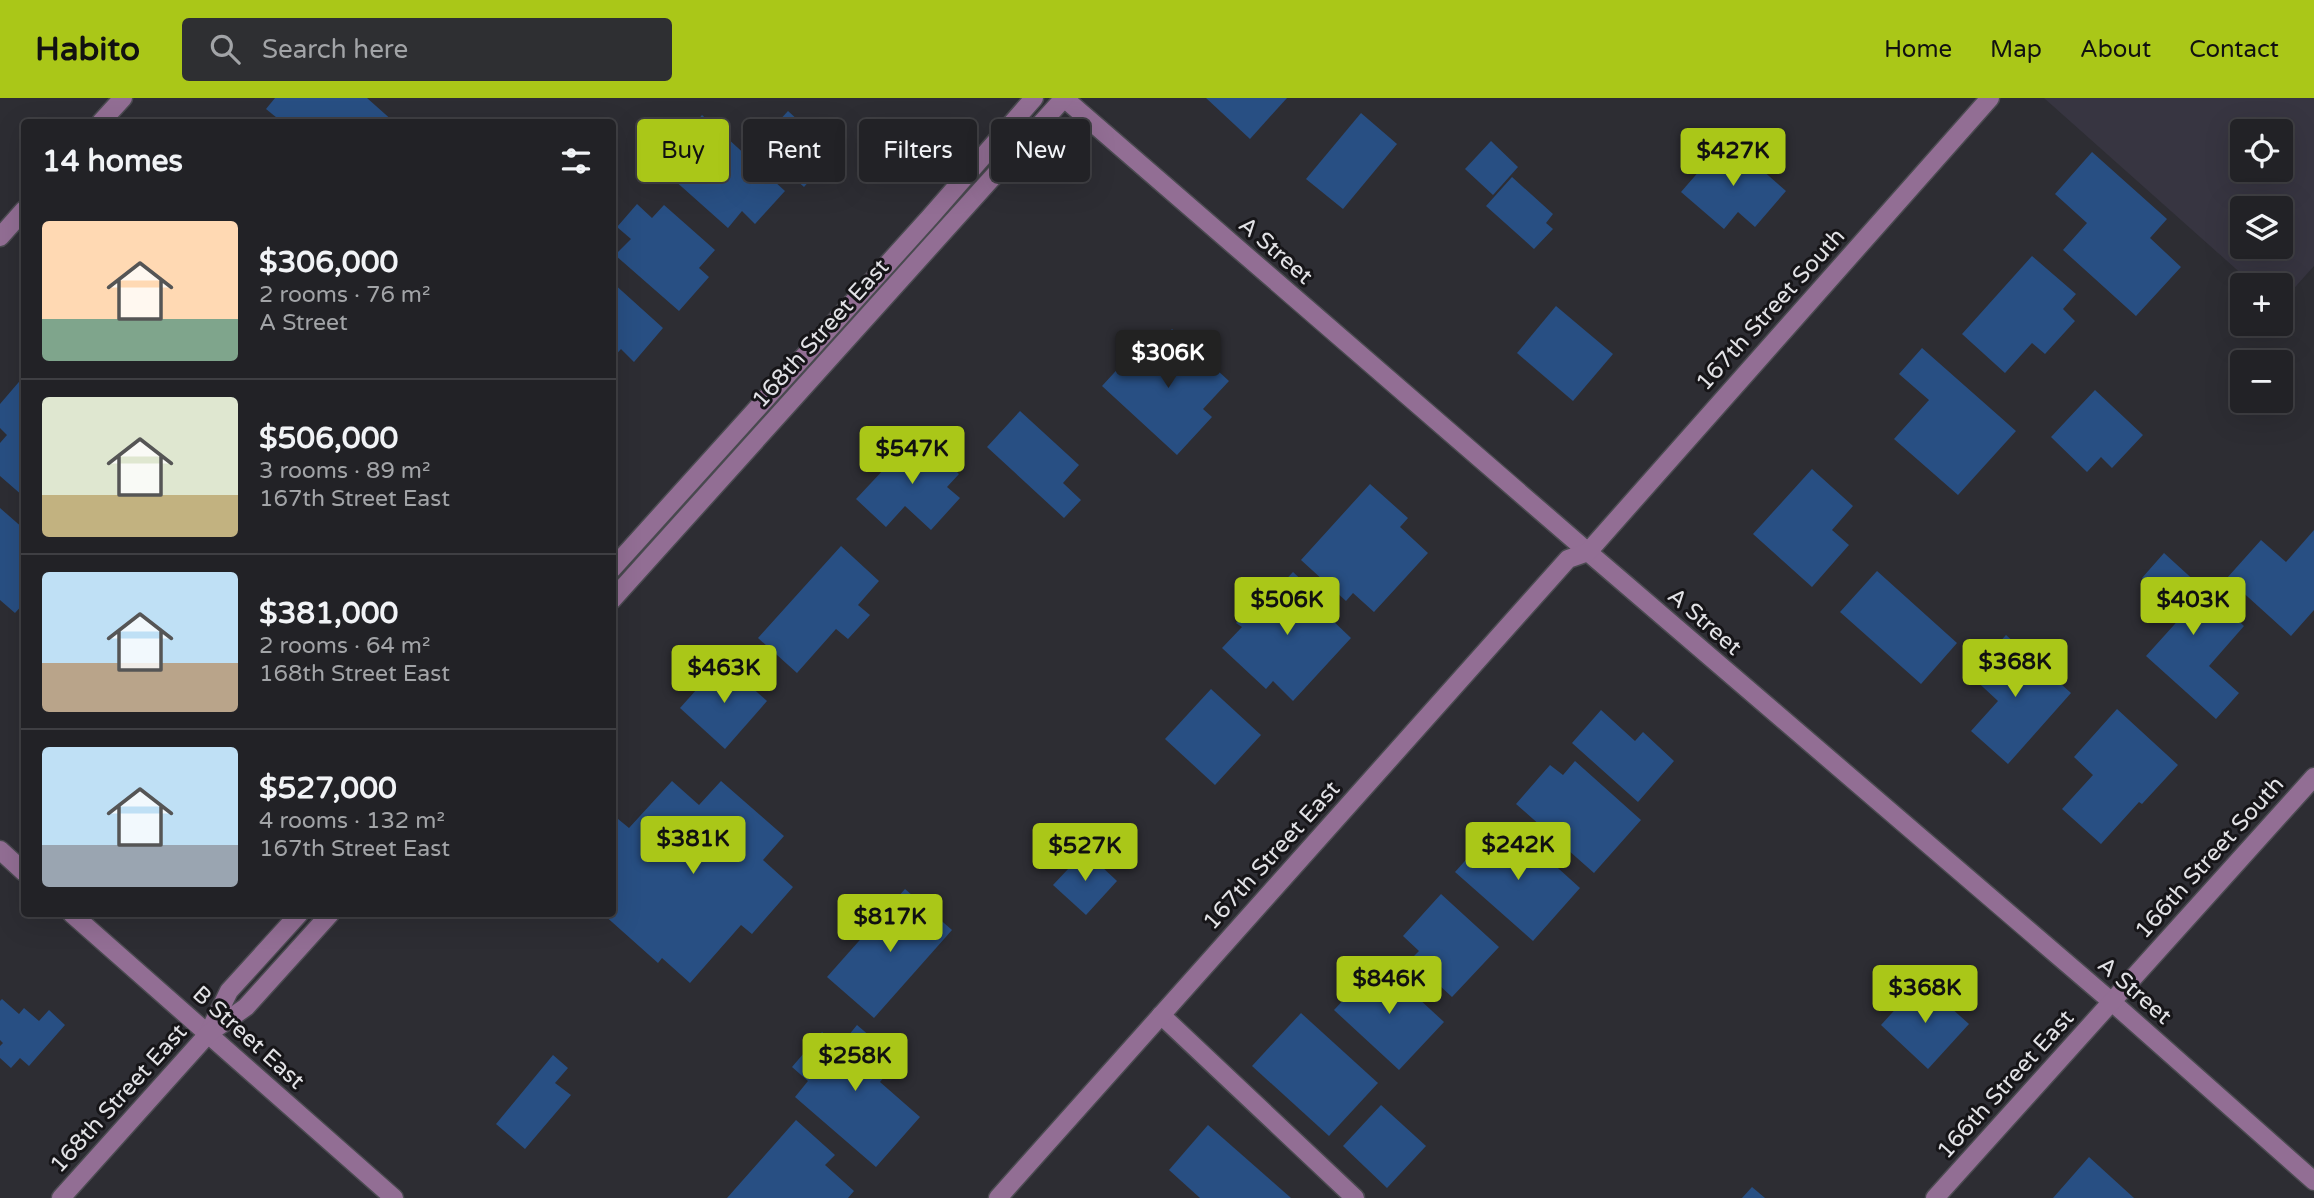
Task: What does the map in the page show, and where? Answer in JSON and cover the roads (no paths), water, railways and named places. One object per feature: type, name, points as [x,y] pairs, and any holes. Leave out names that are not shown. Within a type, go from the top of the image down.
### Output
[{"type":"street","points":[[104,119],[123,98]]},
{"type":"street","points":[[616,565],[1034,98]]},
{"type":"street","name":"A Street","points":[[1064,98],[2112,1002],[2314,1181]]},
{"type":"street","name":"168th Street East","points":[[616,596],[1064,98]]},
{"type":"street","name":"167th Street South","points":[[1588,552],[1990,98]]},
{"type":"street","points":[[0,237],[21,212]]},
{"type":"street","name":"167th Street East","points":[[998,1198],[1568,559],[1588,552]]},
{"type":"street","name":"166th Street South","points":[[2112,1002],[2314,777]]},
{"type":"street","points":[[0,850],[21,869]]},
{"type":"street","name":"B Street East","points":[[75,917],[394,1198]]},
{"type":"street","points":[[209,1033],[229,990],[296,917]]},
{"type":"street","name":"168th Street East","points":[[61,1198],[209,1033],[246,1007],[327,917]]},
{"type":"street","name":"166th Street East","points":[[1935,1198],[2112,1002]]},
{"type":"street","points":[[1161,1015],[1355,1198]]}]
